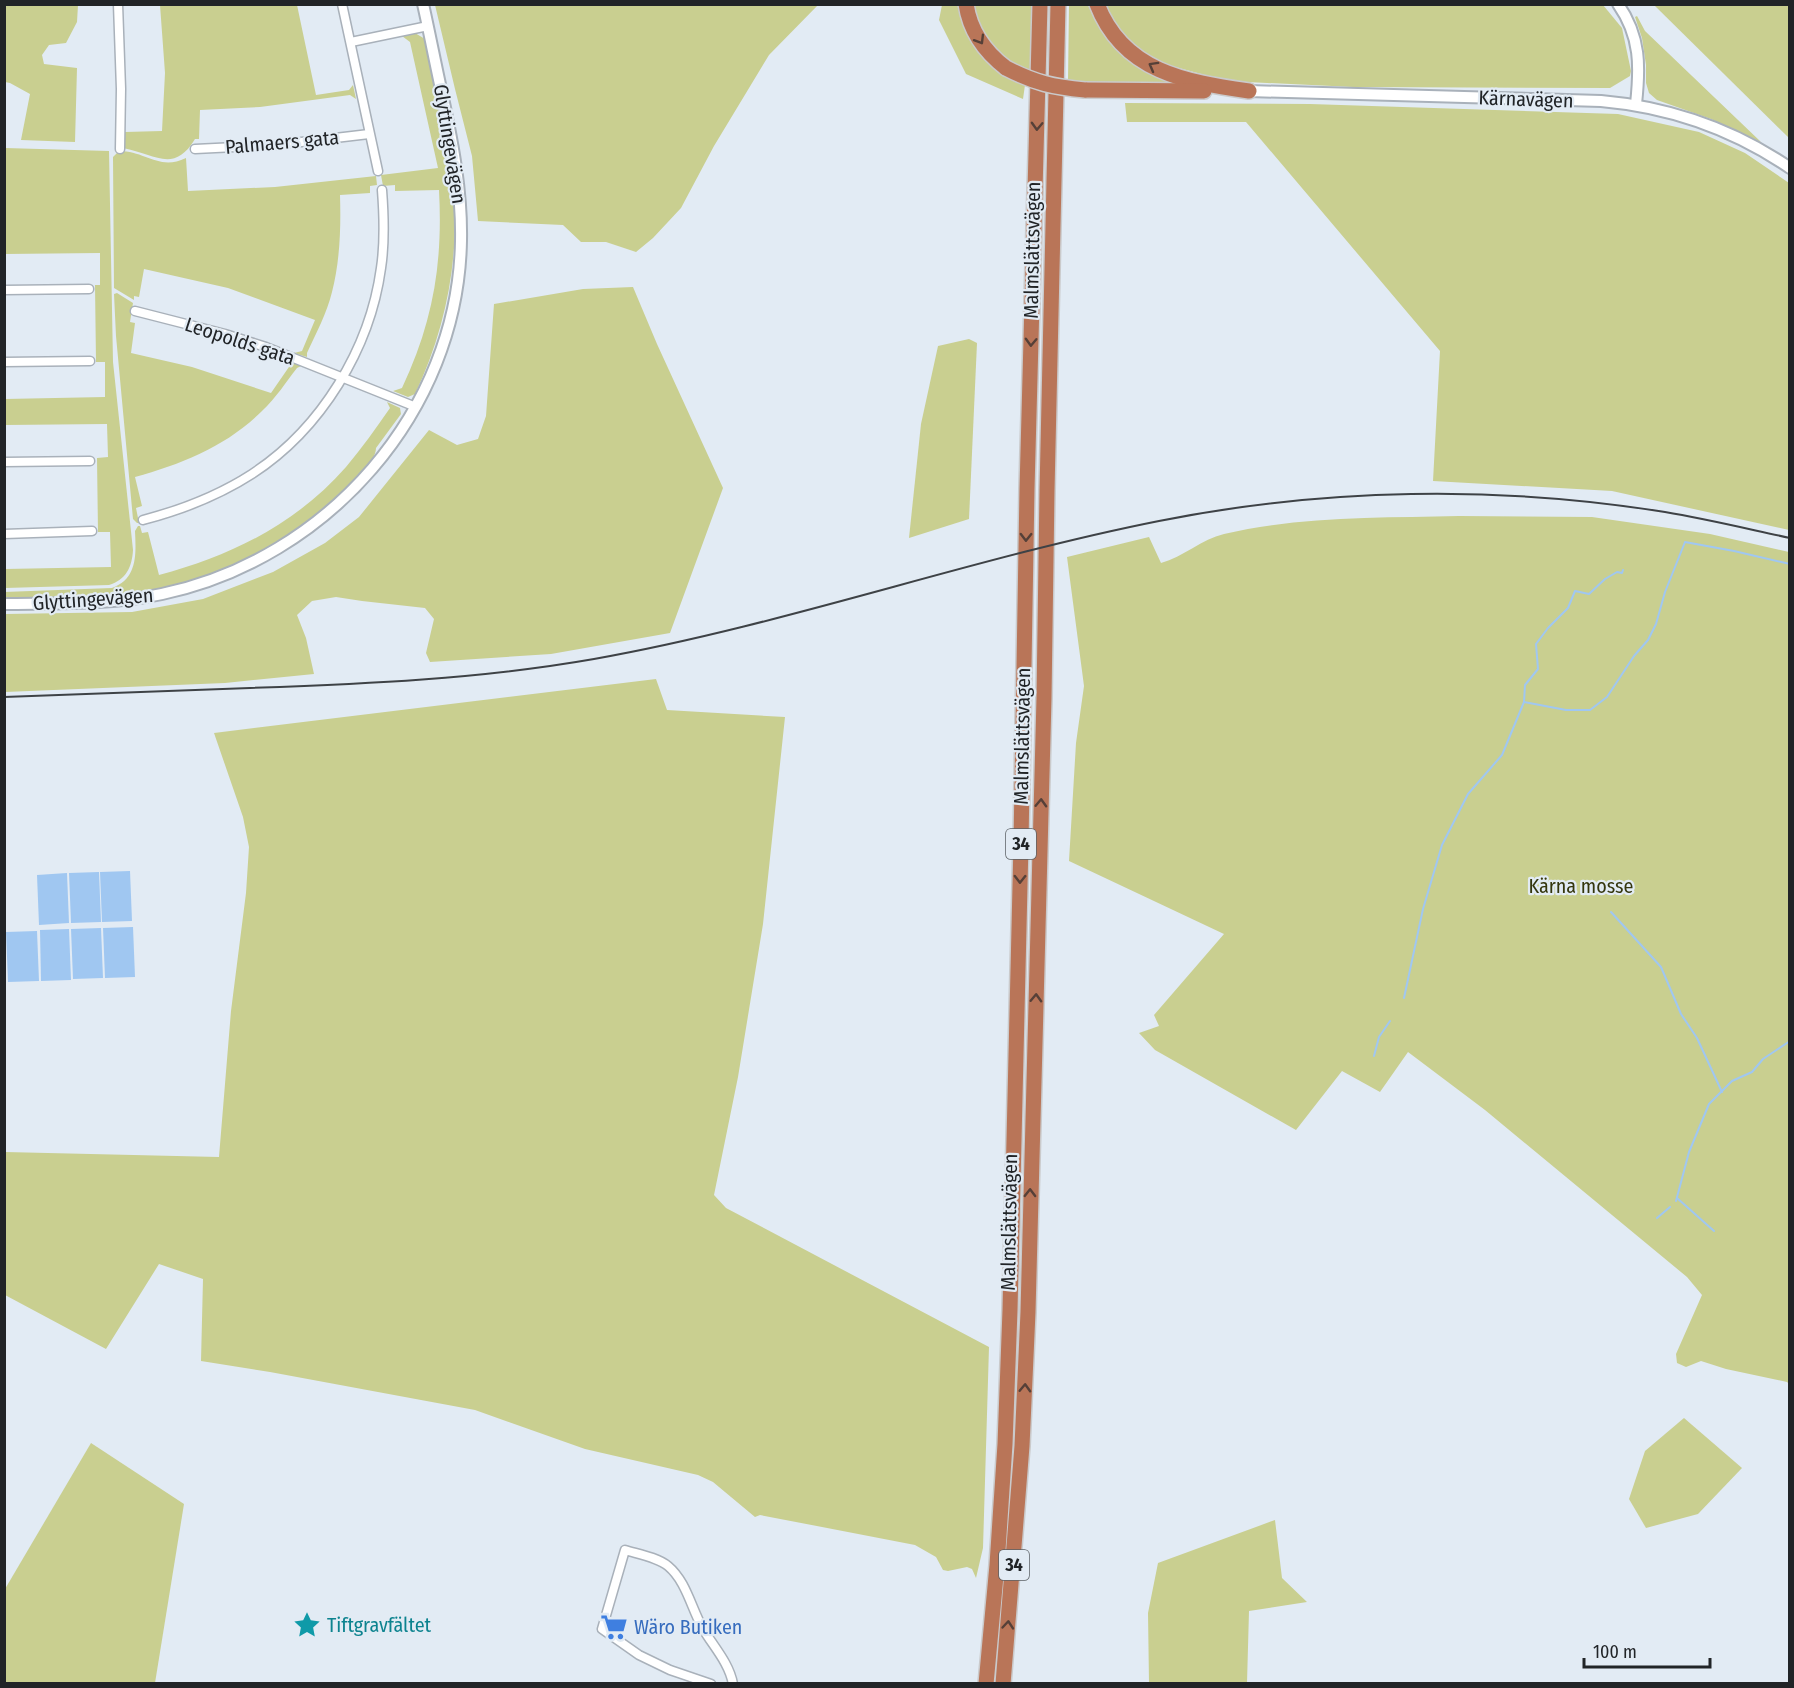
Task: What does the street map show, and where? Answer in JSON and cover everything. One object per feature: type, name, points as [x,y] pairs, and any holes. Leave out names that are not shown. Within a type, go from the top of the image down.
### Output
[{"type":"highway","points":[[966,4],[968,16],[984,47],[993,58],[1006,68],[1028,79],[1053,87],[1085,90],[1249,91]]},
{"type":"highway","name":"Malmslättsvägen","points":[[986,1683],[1002,1488],[1010,1310],[1027,489],[1040,4]]},
{"type":"highway","name":"Malmslättsvägen","points":[[1003,1683],[1022,1446],[1027,1323],[1044,698],[1058,4]]},
{"type":"highway","points":[[1097,4],[1111,31],[1124,46],[1154,67],[1171,76],[1190,81],[1249,91]]},
{"type":"street","points":[[118,4],[121,88],[120,149]]},
{"type":"street","name":"Palmaers gata","points":[[342,4],[378,171]]},
{"type":"street","name":"Glyttingevägen","points":[[4,604],[133,600],[188,588],[237,571],[302,533],[342,500],[361,483],[395,439],[416,407],[432,372],[452,313],[460,266],[460,188],[423,4]]},
{"type":"street","points":[[1618,4],[1634,33],[1639,58],[1636,104]]},
{"type":"street","points":[[351,42],[428,26]]},
{"type":"street","name":"Kärnavägen","points":[[1249,91],[1601,101],[1636,104],[1703,123],[1759,149],[1790,168]]},
{"type":"street","name":"Palmaers gata","points":[[195,149],[276,145],[369,134]]},
{"type":"street","points":[[143,520],[176,511],[206,499],[253,474],[284,450],[323,406],[343,377],[360,341],[376,297],[384,240],[382,190]]},
{"type":"street","points":[[4,290],[89,289]]},
{"type":"street","name":"Leopolds gata","points":[[135,311],[266,347],[416,407]]},
{"type":"street","points":[[4,362],[90,361]]},
{"type":"street","points":[[4,462],[90,461]]},
{"type":"street","points":[[4,534],[92,531]]},
{"type":"street","points":[[711,1683],[670,1670],[639,1655],[602,1629],[625,1550],[668,1566],[681,1582],[702,1626],[728,1668],[733,1683]]},
{"type":"green space","points":[[5,4],[78,5],[77,22],[66,43],[49,45],[42,55],[44,64],[77,68],[75,142],[21,140],[30,94],[5,82]]},
{"type":"green space","points":[[435,4],[818,5],[769,55],[714,146],[681,208],[653,238],[636,252],[606,242],[581,242],[563,225],[478,221],[472,156]]},
{"type":"green space","points":[[160,5],[297,5],[316,95],[349,90],[353,85],[356,99],[350,95],[260,107],[200,110],[199,139],[195,139],[179,156],[163,159],[123,148],[125,132],[162,131],[165,73]]},
{"type":"green space","points":[[942,5],[959,5],[963,24],[975,45],[1025,85],[1023,99],[966,74],[939,20]]},
{"type":"green space","points":[[973,5],[1032,5],[1030,73],[1007,60],[988,43],[979,28]]},
{"type":"green space","points":[[1069,5],[1088,5],[1104,35],[1123,55],[1178,86],[1068,80]]},
{"type":"green space","points":[[1104,5],[1603,5],[1622,28],[1631,71],[1630,76],[1610,88],[1353,87],[1227,81],[1168,65],[1134,47],[1118,30]]},
{"type":"green space","points":[[1654,5],[1789,5],[1789,138]]},
{"type":"green space","points":[[1637,16],[1645,31],[1761,142],[1711,119],[1657,100],[1649,93],[1642,38],[1635,17]]},
{"type":"green space","points":[[415,33],[425,39],[451,169],[455,219],[452,270],[442,321],[415,394],[408,397],[393,391],[402,388],[413,364],[434,292],[439,243],[439,190],[395,191],[395,185],[383,186],[381,175],[438,168],[410,42],[402,36]]},
{"type":"green space","points":[[1125,103],[1310,104],[1618,114],[1699,132],[1745,153],[1789,183],[1789,530],[1612,491],[1433,481],[1440,351],[1246,122],[1127,122]]},
{"type":"green space","points":[[5,148],[109,151],[113,362],[133,550],[127,572],[120,580],[109,585],[5,588],[5,569],[111,567],[110,532],[98,532],[97,458],[108,457],[107,424],[5,425],[5,399],[105,397],[105,362],[96,362],[95,285],[100,285],[100,253],[5,254]]},
{"type":"green space","points":[[119,151],[168,162],[186,158],[188,191],[275,187],[376,176],[377,185],[370,186],[370,193],[340,195],[339,244],[335,280],[327,308],[307,357],[294,353],[302,351],[315,320],[228,288],[144,269],[139,297],[134,296],[134,300],[114,288],[113,157]]},
{"type":"green space","points":[[633,287],[723,488],[670,633],[551,654],[430,662],[426,653],[434,619],[425,608],[336,597],[312,601],[297,615],[306,638],[314,674],[225,683],[5,692],[5,614],[132,612],[203,599],[273,572],[325,543],[359,517],[429,430],[457,445],[478,439],[486,416],[494,304],[583,289]]},
{"type":"green space","points":[[117,293],[133,303],[130,322],[135,323],[131,353],[192,367],[271,393],[291,364],[290,359],[303,365],[297,368],[267,406],[219,444],[187,460],[135,477],[142,506],[136,508],[139,523],[133,519],[116,336],[114,294]]},
{"type":"green space","points":[[969,339],[977,343],[969,519],[909,538],[921,424],[938,346]]},
{"type":"green space","points":[[387,402],[400,408],[401,414],[376,448],[372,459],[363,471],[323,510],[300,528],[251,558],[197,579],[142,592],[91,597],[5,598],[4,592],[112,588],[120,584],[127,578],[134,564],[135,531],[138,526],[142,533],[148,532],[159,575],[237,548],[284,521],[327,487],[346,467],[390,408]]},
{"type":"green space","name":"Kärna mosse","points":[[1459,516],[1592,517],[1710,534],[1789,552],[1789,1384],[1701,1361],[1686,1367],[1677,1363],[1676,1354],[1702,1295],[1687,1277],[1485,1110],[1408,1052],[1380,1092],[1342,1071],[1296,1130],[1155,1050],[1139,1033],[1159,1026],[1154,1015],[1224,934],[1069,861],[1076,743],[1084,686],[1067,557],[1149,537],[1161,563],[1216,536],[1253,528],[1341,519]]},
{"type":"green space","points":[[656,679],[667,710],[785,717],[763,924],[738,1077],[714,1195],[726,1208],[989,1347],[983,1548],[976,1578],[972,1569],[967,1567],[943,1570],[936,1557],[915,1545],[760,1515],[755,1517],[713,1482],[698,1475],[585,1449],[475,1410],[201,1361],[203,1279],[159,1264],[106,1349],[5,1295],[5,1152],[219,1157],[231,1011],[246,893],[249,847],[243,817],[214,733]]},
{"type":"green space","points":[[1684,1418],[1742,1468],[1698,1514],[1646,1528],[1629,1499],[1645,1451]]},
{"type":"green space","points":[[91,1443],[184,1504],[155,1683],[5,1683],[5,1589]]},
{"type":"green space","points":[[1275,1520],[1282,1578],[1307,1602],[1249,1611],[1247,1683],[1149,1683],[1148,1613],[1158,1563]]},
{"type":"water","points":[[130,871],[132,921],[102,922],[100,872]]},
{"type":"water","points":[[99,872],[101,922],[71,923],[69,873]]},
{"type":"water","points":[[67,873],[69,923],[39,925],[37,875]]},
{"type":"water","points":[[133,927],[135,977],[105,978],[103,928]]},
{"type":"water","points":[[101,928],[103,978],[73,979],[71,929]]},
{"type":"water","points":[[69,929],[71,980],[41,981],[40,930]]},
{"type":"water","points":[[37,931],[39,981],[8,982],[6,932]]},
{"type":"waterway","points":[[1524,702],[1566,710],[1590,710],[1607,697],[1634,656],[1648,640],[1656,624],[1665,592],[1685,542],[1790,564]]},
{"type":"waterway","points":[[1404,998],[1423,909],[1442,845],[1468,794],[1502,755],[1524,702],[1525,685],[1538,669],[1536,644],[1568,608],[1575,591],[1589,594],[1605,579],[1617,572],[1622,573],[1623,570]]},
{"type":"waterway","points":[[1611,912],[1661,967],[1681,1014],[1697,1038],[1722,1092]]},
{"type":"waterway","points":[[1374,1056],[1379,1037],[1390,1021]]},
{"type":"waterway","points":[[1676,1201],[1689,1152],[1709,1104],[1732,1081],[1752,1072],[1763,1059],[1790,1041]]},
{"type":"waterway","points":[[1677,1198],[1714,1231]]},
{"type":"waterway","points":[[1657,1218],[1670,1207]]},
{"type":"railway","points":[[4,697],[379,682],[465,676],[551,666],[665,645],[736,628],[1088,536],[1221,510],[1284,502],[1411,494],[1539,497],[1665,512],[1790,538]]},
{"type":"place","name":"Tiftgravfältet","points":[[307,1625]]},
{"type":"place","name":"Wäro Butiken","points":[[614,1627]]}]
